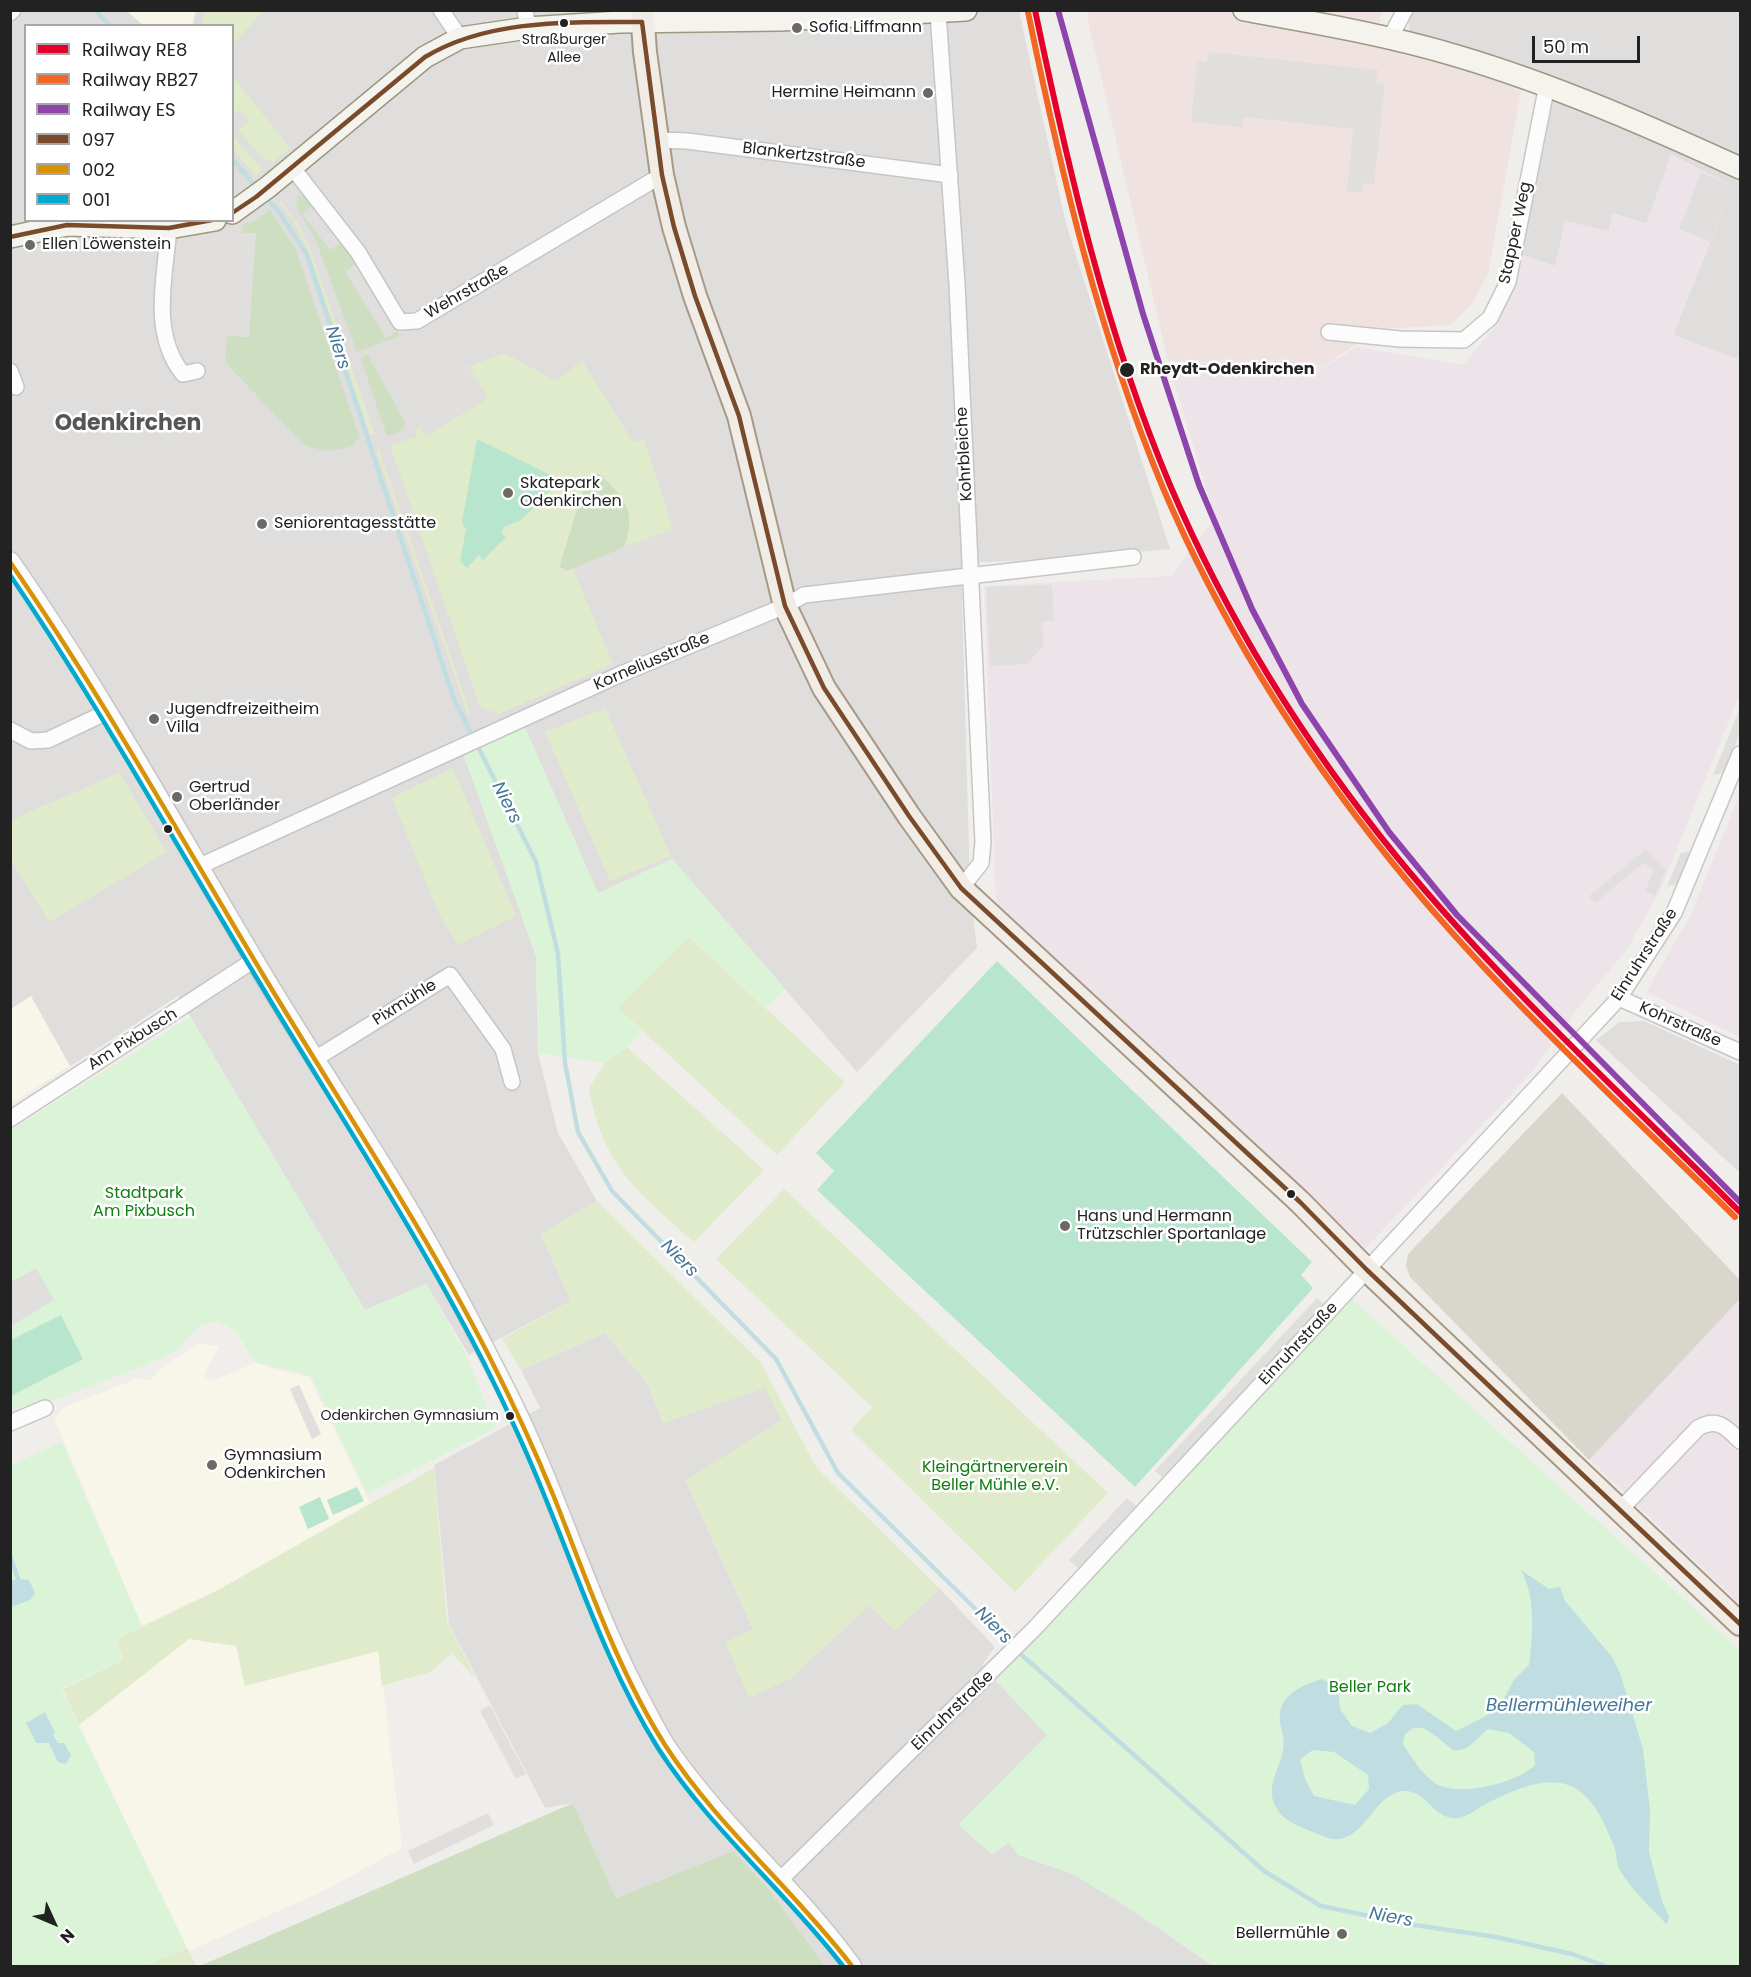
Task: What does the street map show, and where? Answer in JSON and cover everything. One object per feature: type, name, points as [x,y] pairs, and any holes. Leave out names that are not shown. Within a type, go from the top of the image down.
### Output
[{"type":"main road","points":[[234,212],[262,192],[425,57],[460,38],[527,19],[966,10]]},
{"type":"main road","points":[[1244,10],[1390,38],[1456,56],[1612,110],[1740,168]]},
{"type":"main road","points":[[642,16],[662,175],[691,284],[739,416],[785,606],[824,688],[961,888],[1292,1194],[1368,1270],[1740,1624]]},
{"type":"main road","points":[[10,237],[46,228],[88,224],[170,228],[204,222]]},
{"type":"street","points":[[441,10],[460,38]]},
{"type":"street","points":[[1390,38],[1405,10]]},
{"type":"street","name":"Kohrbleiche","points":[[938,12],[950,175],[983,842],[981,863],[961,888]]},
{"type":"street","name":"Stapper Weg","points":[[1329,332],[1400,339],[1464,340],[1490,318],[1508,282],[1546,86]]},
{"type":"street","name":"Blankertzstraße","points":[[657,140],[687,141],[950,175]]},
{"type":"street","name":"Wehrstraße","points":[[292,167],[358,252],[400,322],[417,321],[662,175]]},
{"type":"street","points":[[170,228],[162,322],[164,340],[173,361],[183,374],[197,371]]},
{"type":"street","points":[[10,371],[16,387]]},
{"type":"street","name":"Korneliusstraße","points":[[200,866],[465,744],[630,670],[785,606],[804,595],[1133,557]]},
{"type":"street","points":[[10,561],[107,712],[254,960],[392,1182],[516,1409],[553,1492],[592,1597],[653,1724],[669,1752],[706,1799],[780,1880],[852,1966]]},
{"type":"street","points":[[10,730],[31,741],[48,740],[107,712]]},
{"type":"street","name":"Einruhrstraße","points":[[780,1880],[1028,1635],[1620,998],[1674,913],[1740,754]]},
{"type":"street","name":"Am Pixbusch","points":[[10,1119],[254,960]]},
{"type":"street","name":"Pixmühle","points":[[315,1059],[450,975],[503,1049],[512,1082]]},
{"type":"street","name":"Kohrstraße","points":[[1620,998],[1740,1052]]},
{"type":"street","points":[[10,1423],[45,1408]]},
{"type":"street","points":[[1620,1510],[1698,1428],[1708,1422],[1718,1422],[1740,1441]]},
{"type":"shaded area","points":[[1089,10],[1382,11],[1376,42],[1522,86],[1488,274],[1472,304],[1451,325],[1379,329],[1324,366],[1168,361],[1088,22]]},
{"type":"shaded area","points":[[11,11],[1019,11],[1066,224],[1170,549],[1062,559],[961,563],[970,886],[977,948],[857,1072],[672,859],[598,894],[524,726],[463,751],[536,956],[538,1053],[558,1133],[597,1201],[541,1234],[571,1301],[469,1355],[426,1284],[365,1310],[178,996],[11,1105]]},
{"type":"shaded area","points":[[127,11],[196,11],[193,24],[142,24]]},
{"type":"shaded area","points":[[1407,11],[1740,11],[1740,360],[1673,335],[1733,186],[1646,224],[1613,213],[1609,232],[1555,266],[1522,255],[1547,75],[1410,34]]},
{"type":"shaded area","points":[[1023,35],[1047,145],[1028,149],[1030,162],[1014,166],[1011,153],[994,157],[969,47]]},
{"type":"shaded area","points":[[1208,52],[1378,70],[1376,83],[1385,84],[1374,184],[1364,183],[1363,193],[1347,192],[1353,129],[1243,117],[1242,127],[1191,122],[1197,61],[1207,62]]},
{"type":"shaded area","points":[[961,83],[969,181],[957,182],[950,84]]},
{"type":"shaded area","points":[[503,126],[512,167],[462,198],[465,204],[406,240],[400,230],[376,244],[366,227],[432,174],[439,189],[470,177],[458,143]]},
{"type":"shaded area","points":[[1671,154],[1733,186],[1673,335],[1740,360],[1740,694],[1659,893],[1626,951],[1581,1004],[1533,1071],[1365,1249],[996,902],[984,586],[1171,576],[1215,518],[1168,362],[1324,367],[1356,347],[1463,365],[1500,320],[1522,255],[1555,266],[1565,221],[1609,231],[1612,213],[1646,224]]},
{"type":"shaded area","points":[[1701,172],[1733,186],[1710,242],[1679,229]]},
{"type":"shaded area","points":[[314,205],[341,242],[330,250],[302,214]]},
{"type":"shaded area","points":[[228,233],[256,233],[249,337],[203,334],[203,324],[195,324],[198,253],[227,255]]},
{"type":"shaded area","points":[[379,250],[403,289],[380,304],[397,331],[386,338],[345,271]]},
{"type":"shaded area","points":[[445,327],[488,398],[427,436],[383,367]]},
{"type":"shaded area","points":[[690,508],[694,520],[677,529],[677,539],[578,579],[574,569],[673,529],[670,516]]},
{"type":"shaded area","points":[[1052,585],[1054,621],[1042,622],[1044,645],[1027,664],[990,666],[986,587]]},
{"type":"shaded area","points":[[1740,708],[1740,733],[1724,773],[1713,775]]},
{"type":"shaded area","points":[[1740,794],[1740,1037],[1646,992],[1689,918]]},
{"type":"shaded area","points":[[1646,849],[1666,869],[1655,896],[1645,891],[1654,870],[1643,863],[1595,903],[1589,896]]},
{"type":"shaded area","points":[[1695,850],[1680,884],[1667,886],[1681,853]]},
{"type":"shaded area","points":[[31,996],[70,1066],[11,1105],[11,1009]]},
{"type":"shaded area","points":[[1644,1021],[1740,1065],[1740,1173],[1596,1040],[1620,1022]]},
{"type":"shaded area","points":[[1562,1093],[1740,1280],[1740,1299],[1589,1460],[1410,1277],[1406,1266],[1408,1254]]},
{"type":"shaded area","points":[[36,1268],[54,1300],[11,1326],[11,1282]]},
{"type":"shaded area","points":[[1317,1298],[1326,1306],[1163,1478],[1155,1471]]},
{"type":"shaded area","points":[[1740,1299],[1740,1604],[1589,1459]]},
{"type":"shaded area","points":[[605,1333],[647,1383],[663,1423],[765,1387],[782,1420],[686,1481],[753,1629],[790,1679],[869,1605],[895,1630],[940,1589],[995,1647],[982,1665],[1047,1735],[959,1825],[992,1854],[1009,1842],[1019,1855],[1073,1874],[1132,1910],[1213,1966],[825,1966],[767,1887],[733,1851],[616,1898],[573,1803],[545,1808],[449,1624],[434,1465],[540,1408],[521,1370]]},
{"type":"shaded area","name":"Gymnasium Odenkirchen","points":[[199,1344],[219,1346],[203,1376],[213,1381],[255,1363],[309,1377],[370,1503],[218,1590],[142,1626],[54,1419],[65,1407],[136,1379],[151,1380],[161,1368]]},
{"type":"shaded area","points":[[299,1385],[321,1434],[312,1439],[290,1389]]},
{"type":"shaded area","points":[[1127,1498],[1136,1506],[1078,1568],[1069,1560]]},
{"type":"shaded area","points":[[189,1639],[236,1646],[245,1686],[379,1651],[402,1848],[323,1891],[189,1951],[79,1725]]},
{"type":"shaded area","points":[[490,1705],[526,1774],[516,1779],[480,1711]]},
{"type":"shaded area","points":[[488,1813],[494,1825],[414,1864],[408,1851]]},
{"type":"green space","points":[[205,10],[263,11],[234,44],[234,24],[201,24]]},
{"type":"green space","points":[[234,78],[290,148],[273,162],[263,159],[238,130],[249,121],[239,110],[234,115]]},
{"type":"green space","points":[[234,137],[263,170],[255,176],[234,150]]},
{"type":"green space","points":[[298,196],[305,196],[313,205],[303,213],[330,250],[341,242],[356,264],[346,271],[387,337],[397,331],[400,336],[357,352],[316,241],[296,206]]},
{"type":"green space","points":[[281,200],[300,227],[311,251],[375,434],[370,435],[308,249],[293,220],[279,203]]},
{"type":"green space","points":[[270,210],[295,247],[360,439],[353,442],[355,445],[328,450],[315,449],[302,443],[225,362],[227,336],[249,337],[255,233],[242,233],[243,224],[253,222]]},
{"type":"green space","points":[[504,353],[556,381],[582,360],[633,442],[644,439],[673,529],[624,547],[629,524],[626,506],[622,498],[598,473],[580,504],[560,567],[566,571],[573,569],[613,664],[499,714],[480,707],[390,445],[417,437],[415,430],[420,426],[426,436],[488,398],[468,367]]},
{"type":"green space","points":[[367,354],[405,422],[403,430],[387,436],[361,359]]},
{"type":"green space","name":"Skatepark Odenkirchen","points":[[477,439],[561,480],[521,520],[504,527],[501,534],[506,537],[483,560],[479,555],[467,568],[460,561],[466,529],[462,522]]},
{"type":"green space","points":[[379,449],[471,715],[468,715],[376,451]]},
{"type":"green space","points":[[598,473],[622,497],[626,505],[629,524],[624,547],[566,571],[560,567],[562,558],[587,478]]},
{"type":"green space","points":[[605,708],[671,856],[610,881],[545,732]]},
{"type":"green space","points":[[524,725],[598,893],[672,859],[785,989],[766,1008],[689,937],[618,1008],[642,1031],[627,1047],[605,1063],[538,1053],[536,956],[462,751]]},
{"type":"green space","points":[[453,768],[516,916],[458,945],[439,914],[392,798]]},
{"type":"green space","points":[[119,772],[167,852],[49,922],[11,860],[11,821]]},
{"type":"green space","points":[[689,937],[845,1082],[777,1155],[618,1008]]},
{"type":"green space","name":"Hans und Hermann Trützschler Sportanlage","points":[[997,961],[1312,1262],[1301,1275],[1313,1288],[1135,1487],[817,1190],[834,1171],[816,1153]]},
{"type":"green space","name":"Stadtpark Am Pixbusch","points":[[190,1017],[365,1310],[426,1284],[465,1353],[496,1428],[367,1494],[311,1376],[255,1362],[235,1330],[217,1321],[199,1326],[176,1351],[146,1365],[23,1412],[11,1421],[11,1130]]},
{"type":"green space","points":[[627,1047],[764,1170],[694,1242],[625,1176],[603,1138],[595,1115],[589,1088],[605,1063]]},
{"type":"green space","name":"Kleingärtnerverein Beller Mühle e.V.","points":[[784,1189],[1108,1493],[1015,1592],[851,1430],[872,1407],[716,1259]]},
{"type":"green space","points":[[597,1201],[761,1363],[816,1467],[940,1589],[895,1630],[869,1605],[790,1679],[749,1698],[725,1642],[753,1629],[686,1480],[782,1420],[765,1388],[663,1423],[647,1383],[605,1333],[521,1370],[502,1339],[571,1301],[541,1234]]},
{"type":"green space","name":"Beller Park","points":[[1351,1298],[1740,1650],[1740,1966],[1213,1966],[1132,1910],[1073,1874],[1018,1855],[1009,1843],[992,1854],[959,1824],[1047,1735],[994,1679]]},
{"type":"green space","points":[[61,1315],[83,1359],[11,1396],[11,1340]]},
{"type":"green space","points":[[62,1442],[142,1626],[115,1639],[122,1660],[61,1689],[187,1948],[145,1966],[11,1966],[11,1465]]},
{"type":"green space","points":[[434,1468],[447,1622],[477,1680],[452,1654],[430,1672],[382,1686],[378,1651],[245,1686],[236,1646],[189,1639],[79,1725],[63,1689],[123,1660],[116,1639],[218,1590]]},
{"type":"green space","points":[[357,1487],[364,1501],[333,1515],[327,1500]]},
{"type":"green space","points":[[320,1497],[329,1519],[308,1529],[299,1507]]},
{"type":"green space","points":[[573,1803],[616,1898],[733,1851],[767,1887],[825,1966],[200,1966]]},
{"type":"green space","points":[[187,1948],[196,1966],[145,1966]]},
{"type":"water","name":"Bellermühleweiher","points":[[1521,1570],[1549,1589],[1560,1587],[1565,1601],[1612,1657],[1620,1673],[1643,1749],[1650,1810],[1649,1852],[1662,1901],[1669,1916],[1667,1925],[1636,1892],[1620,1870],[1615,1849],[1598,1811],[1585,1795],[1568,1785],[1547,1782],[1524,1787],[1458,1818],[1443,1815],[1412,1792],[1394,1793],[1378,1806],[1357,1830],[1340,1839],[1329,1838],[1296,1825],[1277,1809],[1272,1790],[1284,1742],[1280,1710],[1288,1696],[1303,1686],[1322,1679],[1338,1688],[1340,1709],[1352,1726],[1370,1733],[1388,1723],[1403,1705],[1417,1704],[1456,1731],[1484,1717],[1501,1704],[1514,1680],[1529,1665],[1532,1616],[1526,1581]],"holes":[[[1413,1728],[1423,1728],[1453,1750],[1468,1747],[1488,1729],[1509,1733],[1534,1752],[1535,1765],[1526,1772],[1502,1783],[1472,1789],[1445,1787],[1425,1775],[1403,1744],[1405,1734]],[[1313,1750],[1334,1752],[1368,1775],[1369,1789],[1355,1805],[1314,1796],[1305,1779],[1300,1759]]]},
{"type":"water","points":[[29,1580],[35,1593],[30,1600],[11,1607],[11,1581]]},
{"type":"water","points":[[45,1712],[55,1732],[53,1735],[58,1743],[64,1743],[71,1755],[66,1764],[58,1762],[49,1743],[36,1743],[26,1723]]},
{"type":"waterway","name":"Niers","points":[[95,10],[108,24]]},
{"type":"waterway","name":"Niers","points":[[234,161],[258,189]]},
{"type":"waterway","name":"Niers","points":[[266,197],[281,215],[307,255],[454,699],[536,862],[558,954],[565,1063],[578,1132],[612,1191],[776,1359],[838,1473],[1023,1656],[1264,1871],[1321,1906],[1408,1924],[1496,1937],[1572,1954],[1605,1966]]},
{"type":"waterway","points":[[10,1556],[18,1579]]},
{"type":"rail line","name":"RE8","points":[[1035,10],[1061,131],[1091,251],[1108,311],[1147,428],[1192,535],[1270,679],[1363,814],[1437,904],[1564,1039],[1740,1212]]},
{"type":"rail line","name":"ES","points":[[1058,10],[1143,314],[1199,485],[1252,609],[1302,704],[1389,832],[1457,915],[1740,1202]]},
{"type":"rail line","name":"RB27","points":[[1028,12],[1068,193],[1120,372],[1140,430],[1185,538],[1236,635],[1293,728],[1357,818],[1431,908],[1558,1044],[1735,1217]]},
{"type":"transit line","name":"097","points":[[642,22],[662,175],[674,227],[695,296],[739,416],[785,606],[824,688],[909,816],[961,888],[1300,1202],[1367,1270],[1740,1624]]},
{"type":"transit line","name":"097","points":[[234,212],[256,197],[425,57],[449,45],[502,29],[530,25],[642,22]]},
{"type":"transit line","name":"097","points":[[10,237],[67,225],[169,228],[201,222]]},
{"type":"transit line","name":"002","points":[[10,562],[109,716],[265,978],[408,1211],[462,1306],[531,1443],[617,1655],[665,1745],[708,1803],[806,1911],[852,1966]]},
{"type":"transit line","name":"001","points":[[10,575],[106,725],[402,1216],[457,1312],[492,1378],[540,1484],[611,1659],[658,1748],[700,1805],[843,1966]]},
{"type":"place","name":"Straßburger Allee","points":[[564,23]]},
{"type":"place","name":"Sofia Liffmann","points":[[797,28]]},
{"type":"place","name":"Hermine Heimann","points":[[928,93]]},
{"type":"place","name":"Ellen Löwenstein","points":[[30,245]]},
{"type":"place","name":"Rheydt-Odenkirchen","points":[[1127,370]]},
{"type":"place","name":"Skatepark Odenkirchen","points":[[508,493]]},
{"type":"place","name":"Seniorentagesstätte","points":[[262,524]]},
{"type":"place","name":"Jugendfreizeitheim Villa","points":[[154,719]]},
{"type":"place","name":"Gertrud Oberländer","points":[[177,797]]},
{"type":"place","name":"Hans und Hermann Trützschler Sportanlage","points":[[1065,1226]]},
{"type":"place","name":"Odenkirchen Gymnasium","points":[[510,1416]]},
{"type":"place","name":"Gymnasium Odenkirchen","points":[[212,1465]]},
{"type":"place","name":"Bellermühle","points":[[1342,1934]]},
{"type":"district","name":"Odenkirchen","points":[[128,424]]}]
